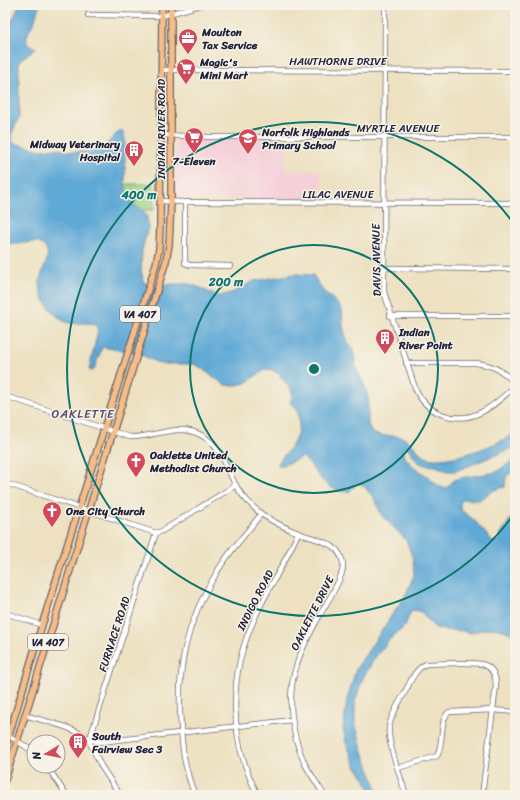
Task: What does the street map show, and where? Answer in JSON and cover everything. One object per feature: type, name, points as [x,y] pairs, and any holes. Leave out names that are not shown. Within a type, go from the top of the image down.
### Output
[{"type":"main road","name":"INDIAN RIVER ROAD","points":[[5,748],[7,735],[157,258],[160,237],[162,5]]},
{"type":"main road","name":"INDIAN RIVER ROAD","points":[[5,780],[166,261],[169,245],[171,201],[171,5]]},
{"type":"street","points":[[88,15],[162,16],[200,5]]},
{"type":"street","name":"DAVIS AVENUE","points":[[385,5],[384,292],[390,316],[414,388],[420,398],[432,409],[447,416],[463,418],[480,413],[499,402],[515,385]]},
{"type":"street","points":[[459,5],[515,5]]},
{"type":"street","name":"HAWTHORNE DRIVE","points":[[162,70],[515,71]]},
{"type":"street","name":"MYRTLE AVENUE","points":[[161,135],[515,137]]},
{"type":"street","name":"LILAC AVENUE","points":[[160,201],[515,203]]},
{"type":"street","points":[[185,202],[185,263],[190,265],[230,266]]},
{"type":"street","points":[[385,268],[515,269]]},
{"type":"street","points":[[390,316],[515,316]]},
{"type":"street","points":[[406,363],[485,364],[504,372],[515,385]]},
{"type":"street","name":"OAKLETTE DRIVE","points":[[5,396],[130,437],[140,437],[172,430],[197,433],[206,438],[217,449],[236,485],[262,514],[277,524],[332,546],[341,556],[343,566],[341,578],[308,636],[296,665],[292,688],[292,720],[300,752],[324,795]]},
{"type":"street","points":[[5,483],[156,533],[162,531],[236,485]]},
{"type":"street","points":[[195,795],[187,767],[181,733],[179,701],[180,670],[185,646],[195,614],[217,571],[262,514]]},
{"type":"street","name":"FURNACE ROAD","points":[[88,739],[91,735],[156,533]]},
{"type":"street","name":"INDIGO ROAD","points":[[258,795],[243,762],[236,727],[235,708],[238,667],[244,644],[255,617],[290,553],[298,533]]},
{"type":"street","points":[[5,613],[42,625]]},
{"type":"street","points":[[406,795],[389,737],[390,723],[412,678],[417,670],[426,664],[486,665],[491,669],[496,678],[482,795]]},
{"type":"street","points":[[398,768],[437,756],[441,746],[444,716],[449,712],[493,710],[515,712]]},
{"type":"street","points":[[25,715],[79,732],[88,739],[100,742],[292,720]]},
{"type":"street","points":[[7,735],[26,746]]},
{"type":"street","points":[[88,739],[101,766],[120,795]]},
{"type":"street","points":[[52,774],[66,795]]},
{"type":"shaded area","name":"Norfolk Highlands Primary School","points":[[179,139],[286,139],[286,171],[321,171],[321,199],[180,199],[175,193],[175,143]]},
{"type":"green space","points":[[126,184],[154,184],[154,210],[124,210],[120,194],[127,187],[115,198]]},
{"type":"water","points":[[18,5],[40,5],[27,38],[27,44],[36,48],[20,60],[19,65],[19,118],[11,135],[13,143],[41,150],[55,148],[71,152],[89,152],[105,146],[119,131],[122,130],[125,138],[125,189],[133,204],[144,212],[147,217],[148,228],[142,250],[141,271],[145,284],[155,287],[173,284],[189,284],[201,288],[216,296],[220,296],[234,292],[254,281],[295,274],[313,275],[323,291],[336,302],[342,310],[343,326],[347,342],[352,347],[356,368],[366,389],[368,399],[368,424],[371,432],[379,435],[404,438],[424,456],[436,459],[459,456],[486,448],[515,432],[515,447],[456,471],[447,471],[436,466],[425,465],[418,462],[409,449],[406,448],[403,450],[403,455],[413,466],[440,487],[444,488],[448,487],[454,480],[460,478],[496,472],[515,459],[515,469],[506,477],[505,487],[494,490],[479,500],[463,499],[460,503],[460,508],[474,520],[493,542],[500,540],[501,533],[515,512],[515,636],[504,630],[494,628],[471,633],[440,629],[433,626],[419,611],[411,611],[405,626],[389,640],[374,659],[363,678],[355,701],[355,721],[362,749],[379,795],[372,795],[365,778],[356,766],[346,743],[343,728],[348,696],[356,669],[406,594],[414,575],[413,559],[406,540],[382,516],[374,498],[363,485],[358,483],[350,491],[335,489],[323,481],[303,457],[278,465],[294,441],[298,431],[299,420],[297,408],[290,403],[293,395],[290,388],[279,374],[270,369],[265,370],[245,383],[233,386],[225,385],[195,364],[160,364],[138,353],[102,347],[94,370],[89,370],[98,330],[95,324],[74,324],[66,322],[50,309],[40,289],[40,279],[47,256],[47,251],[44,247],[36,242],[12,244],[5,242],[5,35]]},
{"type":"place","name":"Moulton Tax Service","points":[[188,55]]},
{"type":"place","name":"Magic's Mini Mart","points":[[186,85]]},
{"type":"place","name":"7-Eleven","points":[[194,154]]},
{"type":"place","name":"Norfolk Highlands Primary School","points":[[248,155]]},
{"type":"place","name":"Midway Veterinary Hospital","points":[[134,167]]},
{"type":"place","name":"Indian River Point","points":[[385,355]]},
{"type":"place","name":"Oaklette United Methodist Church","points":[[136,478]]},
{"type":"place","name":"One City Church","points":[[52,528]]},
{"type":"place","name":"South Fairview Sec 3","points":[[78,759]]},
{"type":"district","name":"OAKLETTE","points":[[83,414]]}]
